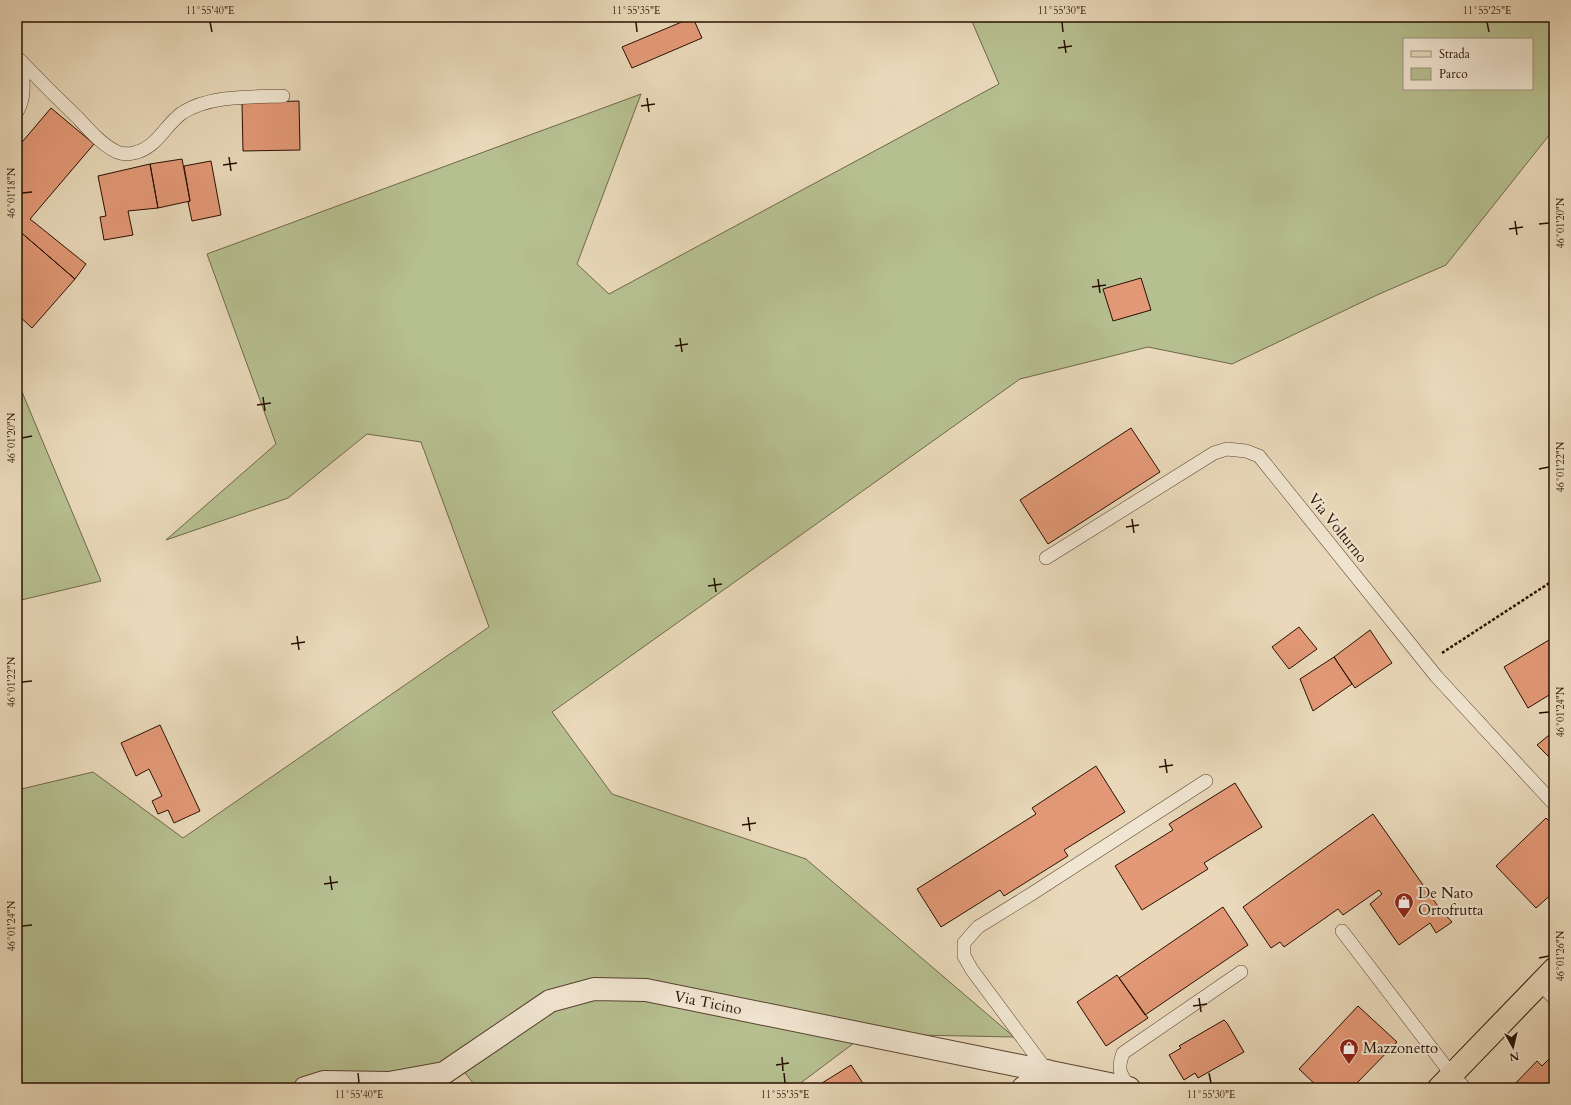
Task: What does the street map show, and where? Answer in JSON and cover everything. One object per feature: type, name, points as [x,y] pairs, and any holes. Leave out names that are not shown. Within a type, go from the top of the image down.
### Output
[{"type":"main road","points":[[1452,1084],[1549,984]]},
{"type":"street","name":"Via Ticino","points":[[305,1088],[324,1082],[389,1083],[444,1073],[550,1001],[594,988],[646,990],[1129,1088]]},
{"type":"street","points":[[1023,1088],[1047,1071]]},
{"type":"lane","points":[[18,59],[99,139],[117,152],[128,154],[143,151],[155,143],[170,124],[183,113],[198,106],[227,98],[283,96]]},
{"type":"lane","points":[[17,112],[21,104],[23,78],[18,59]]},
{"type":"lane","name":"Via Volturno","points":[[1046,558],[1214,453],[1227,449],[1246,451],[1259,456],[1427,664],[1554,804]]},
{"type":"lane","points":[[1047,1071],[972,970],[964,956],[964,943],[978,927],[1206,781]]},
{"type":"lane","points":[[1342,931],[1452,1084]]},
{"type":"lane","points":[[1129,1088],[1121,1076],[1118,1065],[1123,1053],[1241,972]]},
{"type":"path","points":[[1427,664],[1554,580]]},
{"type":"green space","points":[[970,17],[1554,17],[1554,129],[1446,265],[1377,295],[1232,364],[1148,347],[1020,379],[552,712],[612,794],[806,859],[1014,1037],[866,1034],[794,1088],[477,1088],[458,1064],[444,1073],[432,1088],[17,1088],[17,790],[93,772],[183,838],[489,627],[421,442],[367,434],[288,498],[166,540],[276,444],[207,254],[641,94],[577,264],[609,294],[999,84]]},
{"type":"green space","points":[[17,380],[101,581],[17,601]]},
{"type":"building","points":[[693,18],[702,38],[632,68],[622,47]]},
{"type":"building","points":[[299,101],[300,150],[243,151],[242,103]]},
{"type":"building","points":[[51,108],[94,144],[30,219],[86,264],[75,279],[17,229],[17,148]]},
{"type":"building","points":[[182,159],[190,201],[158,208],[150,164]]},
{"type":"building","points":[[211,161],[221,215],[192,221],[188,202],[190,201],[184,166]]},
{"type":"building","points":[[150,164],[158,208],[128,211],[133,235],[104,240],[100,217],[106,216],[98,176]]},
{"type":"building","points":[[17,229],[75,279],[32,328],[17,314]]},
{"type":"building","points":[[1141,278],[1151,310],[1113,321],[1103,289]]},
{"type":"building","points":[[1131,428],[1160,472],[1048,544],[1020,500]]},
{"type":"building","points":[[1299,627],[1317,649],[1289,669],[1272,647]]},
{"type":"building","points":[[1370,630],[1392,663],[1355,688],[1334,657]]},
{"type":"building","points":[[1554,637],[1554,692],[1528,708],[1504,667]]},
{"type":"building","points":[[1334,657],[1352,684],[1313,711],[1300,679]]},
{"type":"building","points":[[160,725],[200,811],[174,823],[168,810],[158,814],[152,801],[162,796],[149,769],[136,776],[121,743]]},
{"type":"building","points":[[1554,731],[1554,762],[1537,745]]},
{"type":"building","points":[[1096,766],[1125,812],[1064,850],[1068,856],[1004,896],[1000,890],[941,927],[917,889],[1036,814],[1032,808]]},
{"type":"building","points":[[1235,783],[1262,827],[1204,863],[1208,869],[1142,910],[1115,866],[1173,830],[1169,824]]},
{"type":"building","points":[[1373,814],[1440,909],[1452,922],[1436,933],[1430,923],[1399,945],[1370,904],[1382,894],[1379,890],[1343,915],[1338,909],[1284,947],[1280,942],[1271,948],[1243,907]]},
{"type":"building","points":[[1546,818],[1554,826],[1554,892],[1536,908],[1496,866]]},
{"type":"building","points":[[1223,907],[1248,945],[1145,1015],[1119,978]]},
{"type":"building","points":[[1117,975],[1148,1018],[1106,1046],[1077,1002]]},
{"type":"building","points":[[1358,1006],[1397,1042],[1352,1088],[1319,1088],[1299,1069]]},
{"type":"building","points":[[1224,1020],[1244,1052],[1198,1078],[1195,1073],[1184,1080],[1169,1055],[1181,1048],[1179,1046]]},
{"type":"building","points":[[1554,1054],[1554,1088],[1511,1088],[1537,1061],[1542,1066]]},
{"type":"building","points":[[851,1065],[866,1088],[814,1088]]},
{"type":"place","name":"De Nato Ortofrutta","points":[[1404,919]]},
{"type":"place","name":"Mazzonetto","points":[[1349,1065]]}]
